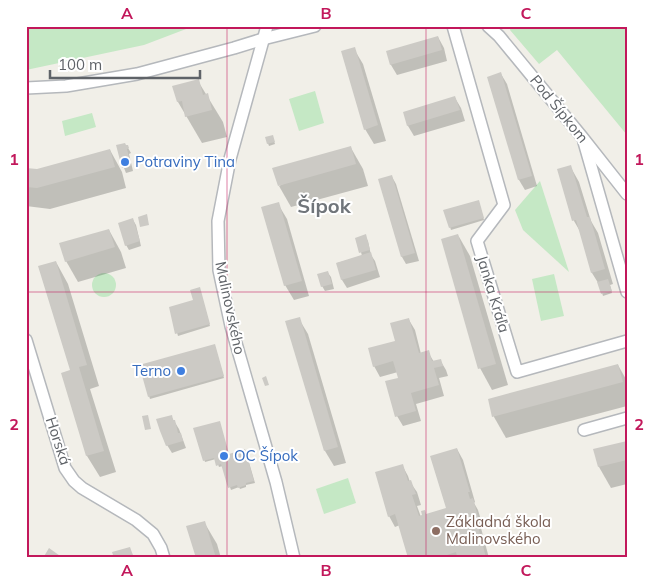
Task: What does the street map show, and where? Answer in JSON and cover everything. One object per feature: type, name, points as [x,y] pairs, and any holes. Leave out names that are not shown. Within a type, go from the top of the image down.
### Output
[{"type":"street","name":"Malinovského","points":[[267,26],[230,159],[218,222],[219,270],[231,326],[274,473],[294,558]]},
{"type":"street","points":[[26,88],[66,86],[137,74],[315,26]]},
{"type":"street","name":"Janka Kráľa","points":[[452,26],[504,205],[477,241],[517,372],[627,341]]},
{"type":"street","name":"Pod Šípkom","points":[[488,26],[499,36],[627,194]]},
{"type":"street","points":[[242,46],[257,60]]},
{"type":"street","points":[[582,137],[627,292]]},
{"type":"street","name":"Horská","points":[[26,340],[65,468],[74,481],[136,520],[153,534],[164,558]]},
{"type":"street","points":[[584,430],[627,418]]},
{"type":"green space","points":[[26,26],[194,26],[144,45],[26,70]]},
{"type":"green space","points":[[511,26],[627,26],[627,135],[557,50],[539,64],[510,30]]},
{"type":"green space","points":[[315,91],[324,123],[299,131],[289,99]]},
{"type":"green space","points":[[92,113],[96,127],[65,136],[62,121]]},
{"type":"green space","points":[[540,181],[569,272],[523,230],[515,210]]},
{"type":"green space","points":[[104,273],[113,276],[116,285],[113,294],[104,297],[95,294],[92,285],[95,276]]},
{"type":"green space","points":[[554,274],[564,316],[541,321],[532,279]]},
{"type":"green space","points":[[348,478],[356,503],[324,514],[316,489]]},
{"type":"building","points":[[438,36],[442,50],[390,65],[386,51]]},
{"type":"building","points":[[355,47],[378,125],[364,130],[341,51]]},
{"type":"building","points":[[501,72],[532,176],[518,180],[487,77]]},
{"type":"building","points":[[199,79],[203,95],[208,93],[212,110],[185,117],[182,101],[177,102],[172,86]]},
{"type":"building","points":[[455,96],[460,110],[407,126],[403,112]]},
{"type":"building","points":[[273,135],[275,142],[267,144],[265,137]]},
{"type":"building","points":[[125,143],[129,148],[127,149],[131,166],[122,168],[116,145]]},
{"type":"building","points":[[351,146],[356,164],[278,186],[272,168]]},
{"type":"building","points":[[110,149],[115,167],[37,188],[26,187],[26,168],[37,169]]},
{"type":"building","points":[[571,165],[587,217],[590,217],[605,269],[591,273],[576,220],[572,221],[557,169]]},
{"type":"building","points":[[392,175],[415,253],[401,257],[378,179]]},
{"type":"building","points":[[479,200],[484,218],[449,228],[443,210]]},
{"type":"building","points":[[279,202],[302,281],[284,286],[261,207]]},
{"type":"building","points":[[147,214],[149,225],[140,227],[138,217]]},
{"type":"building","points":[[133,218],[140,241],[125,246],[118,223]]},
{"type":"building","points":[[109,229],[115,247],[65,262],[59,243]]},
{"type":"building","points":[[366,234],[370,250],[359,253],[355,238]]},
{"type":"building","points":[[458,234],[496,364],[478,369],[441,239]]},
{"type":"building","points":[[371,252],[376,270],[341,280],[336,263]]},
{"type":"building","points":[[56,261],[87,365],[79,367],[104,451],[86,456],[61,373],[70,370],[38,266]]},
{"type":"building","points":[[328,271],[332,284],[321,287],[317,274]]},
{"type":"building","points":[[608,279],[612,291],[601,294],[597,282]]},
{"type":"building","points":[[200,287],[210,324],[175,334],[169,307],[193,300],[190,290]]},
{"type":"building","points":[[300,317],[338,447],[324,451],[285,321]]},
{"type":"building","points":[[409,318],[419,353],[429,350],[432,361],[441,359],[443,366],[434,368],[439,385],[411,393],[416,411],[395,417],[385,381],[398,378],[393,361],[373,367],[368,348],[395,341],[390,323]]},
{"type":"building","name":"Terno","points":[[215,344],[224,376],[148,397],[139,365]]},
{"type":"building","points":[[618,364],[623,382],[492,417],[488,399]]},
{"type":"building","points":[[266,376],[269,385],[265,386],[262,378]]},
{"type":"building","points":[[148,415],[151,429],[145,430],[142,416]]},
{"type":"building","points":[[172,415],[183,441],[166,446],[156,419]]},
{"type":"building","name":"OC Šípok","points":[[220,421],[229,454],[245,449],[254,481],[238,488],[237,485],[228,488],[221,464],[216,466],[214,458],[203,461],[193,428]]},
{"type":"building","points":[[627,441],[627,460],[598,467],[593,449]]},
{"type":"building","points":[[457,448],[470,492],[468,492],[470,499],[473,498],[486,558],[462,558],[461,555],[457,556],[456,552],[438,558],[408,558],[395,514],[388,517],[375,472],[403,464],[408,481],[411,480],[416,494],[412,495],[419,516],[422,515],[421,511],[425,510],[426,514],[446,508],[430,456]]},
{"type":"building","points":[[205,521],[216,558],[196,558],[186,526]]},
{"type":"building","points":[[130,547],[134,558],[114,558],[112,552]]},
{"type":"building","points":[[49,548],[63,558],[43,558]]},
{"type":"place","name":"Potraviny Tina","points":[[125,162]]},
{"type":"place","name":"Terno","points":[[181,371]]},
{"type":"place","name":"OC Šípok","points":[[224,456]]},
{"type":"place","name":"Základná škola Malinovského","points":[[436,531]]},
{"type":"district","name":"Šípok","points":[[324,206]]}]
